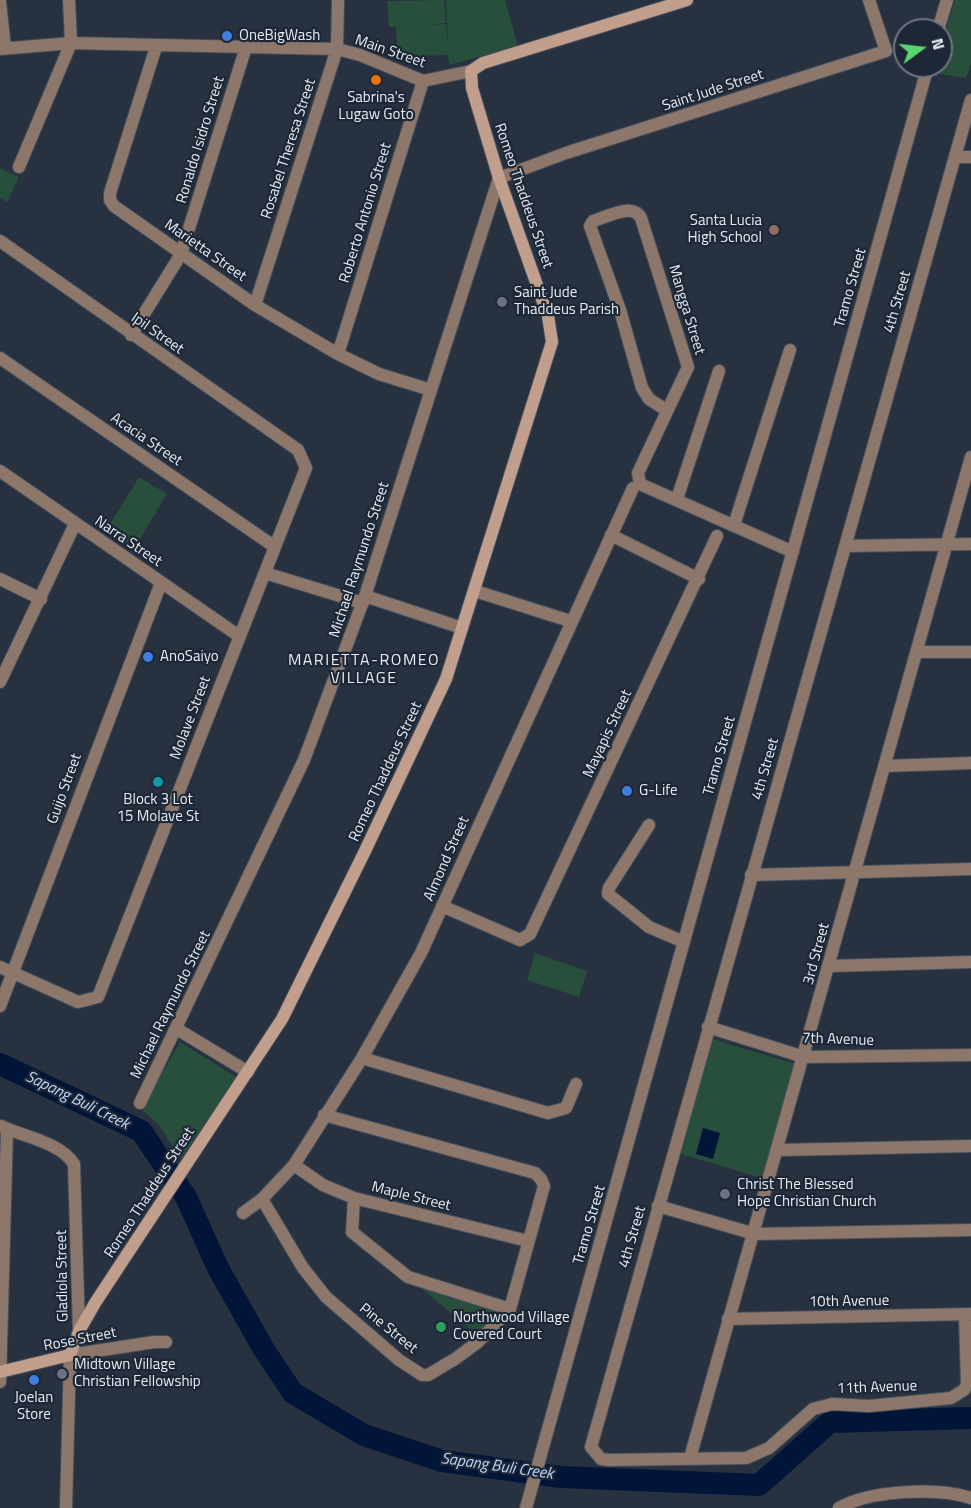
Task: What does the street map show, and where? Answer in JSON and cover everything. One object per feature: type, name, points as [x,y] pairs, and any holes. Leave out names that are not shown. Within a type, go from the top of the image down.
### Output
[{"type":"street","points":[[19,167],[71,43],[69,0]]},
{"type":"street","name":"Rosabel Theresa Street","points":[[255,305],[337,49],[338,0]]},
{"type":"street","name":"Main Street","points":[[3,48],[71,43],[156,47],[337,49],[360,55],[423,81],[471,71],[483,63],[687,0]]},
{"type":"street","name":"Saint Jude Street","points":[[499,178],[566,153],[886,51],[870,0]]},
{"type":"street","points":[[942,18],[947,0]]},
{"type":"street","points":[[0,2],[3,48]]},
{"type":"street","name":"Marietta Street","points":[[156,47],[110,200],[114,206],[255,305],[338,354],[379,374],[431,390]]},
{"type":"street","name":"Ronaldo Isidro Street","points":[[131,335],[181,254],[246,47]]},
{"type":"street","name":"Romeo Thaddeus Street","points":[[79,1330],[282,1019],[446,680],[475,591],[552,342],[548,316],[499,178],[472,88],[471,71]]},
{"type":"street","name":"Tramo Street","points":[[526,1508],[925,78]]},
{"type":"street","name":"Roberto Antonio Street","points":[[338,354],[423,81]]},
{"type":"street","name":"4th Street","points":[[591,1447],[657,1206],[971,100]]},
{"type":"street","points":[[955,157],[971,157]]},
{"type":"street","name":"Michael Raymundo Street","points":[[140,1103],[304,760],[364,600],[499,178]]},
{"type":"street","name":"Mangga Street","points":[[666,410],[649,399],[642,388],[591,223],[630,210],[638,213],[641,218],[687,367],[638,473],[640,484],[676,499]]},
{"type":"street","name":"Ipil Street","points":[[0,241],[298,450]]},
{"type":"street","points":[[734,525],[790,350]]},
{"type":"street","name":"Acacia Street","points":[[0,358],[275,547]]},
{"type":"street","points":[[719,371],[676,499],[793,552]]},
{"type":"street","name":"Molave Street","points":[[12,974],[78,1002],[98,997],[306,468],[298,450]]},
{"type":"street","name":"3rd Street","points":[[690,1458],[728,1319],[779,1150],[946,545],[966,494],[971,457]]},
{"type":"street","name":"Narra Street","points":[[0,471],[239,636]]},
{"type":"street","name":"Almond Street","points":[[243,1213],[262,1199],[294,1165],[362,1058],[421,953],[570,621],[633,488]]},
{"type":"street","points":[[0,682],[75,524]]},
{"type":"street","points":[[611,535],[699,579]]},
{"type":"street","name":"Mayapis Street","points":[[442,906],[520,940],[530,934],[699,579],[717,536]]},
{"type":"street","points":[[845,546],[971,544]]},
{"type":"street","points":[[265,573],[462,628]]},
{"type":"street","points":[[0,579],[41,599]]},
{"type":"street","name":"Guijo Street","points":[[0,1006],[161,583]]},
{"type":"street","points":[[475,591],[570,621]]},
{"type":"street","points":[[917,652],[971,652]]},
{"type":"street","points":[[885,766],[971,763]]},
{"type":"street","points":[[649,825],[609,888],[608,894],[649,927],[684,942]]},
{"type":"street","points":[[751,875],[971,869]]},
{"type":"street","points":[[830,966],[971,962]]},
{"type":"street","points":[[0,967],[12,974]]},
{"type":"street","name":"7th Avenue","points":[[708,1027],[804,1057],[971,1055]]},
{"type":"street","points":[[177,1029],[248,1072]]},
{"type":"street","points":[[362,1058],[548,1113],[566,1108],[576,1084]]},
{"type":"street","name":"Pine Street","points":[[262,1199],[303,1268],[326,1297],[399,1359],[422,1375],[428,1375],[455,1359],[495,1327],[510,1309],[544,1186],[541,1179],[535,1173],[324,1115]]},
{"type":"street","points":[[0,1382],[4,1127]]},
{"type":"street","name":"Gladiola Street","points":[[4,1127],[60,1150],[69,1156],[74,1164],[79,1330],[70,1355],[66,1508]]},
{"type":"street","points":[[779,1150],[971,1146]]},
{"type":"street","name":"Maple Street","points":[[294,1165],[323,1185],[354,1198],[528,1241]]},
{"type":"street","points":[[354,1198],[352,1232],[408,1277],[510,1309]]},
{"type":"street","points":[[657,1206],[755,1234],[971,1230]]},
{"type":"street","name":"11th Avenue","points":[[591,1447],[601,1458],[609,1460],[746,1458],[769,1448],[813,1409],[832,1404],[869,1406],[951,1398],[967,1384],[968,1314]]},
{"type":"street","name":"10th Avenue","points":[[728,1319],[968,1314]]},
{"type":"street","name":"Rose Street","points":[[0,1372],[70,1355],[166,1342]]},
{"type":"street","points":[[839,1508],[862,1498],[877,1502],[906,1492],[971,1498]]},
{"type":"green space","points":[[444,0],[446,23],[423,25],[446,24],[448,44],[446,0],[505,0],[518,46],[449,65],[448,55],[398,57],[396,27],[389,27],[387,1]]},
{"type":"green space","points":[[955,0],[971,0],[971,64],[966,78],[953,76],[953,18],[950,18]]},
{"type":"green space","points":[[0,168],[19,177],[7,202],[0,198]]},
{"type":"green space","points":[[139,477],[167,494],[134,549],[105,532]]},
{"type":"green space","points":[[535,953],[587,971],[579,997],[527,980]]},
{"type":"green space","points":[[712,1039],[796,1064],[762,1178],[681,1154]]},
{"type":"green space","points":[[180,1042],[236,1077],[181,1159],[159,1125],[141,1109]]},
{"type":"green space","points":[[415,1283],[503,1312],[478,1336]]},
{"type":"water","points":[[703,1128],[720,1133],[713,1159],[696,1154]]},
{"type":"waterway","name":"Sapang Buli Creek","points":[[0,1064],[141,1131],[186,1197],[218,1268],[263,1348],[293,1393],[364,1435],[442,1461],[561,1477],[759,1485],[830,1422],[971,1418]]},
{"type":"place","name":"OneBigWash","points":[[227,36]]},
{"type":"place","name":"Sabrina's Lugaw Goto","points":[[376,80]]},
{"type":"place","name":"Santa Lucia High School","points":[[774,230]]},
{"type":"place","name":"Saint Jude Thaddeus Parish","points":[[502,302]]},
{"type":"place","name":"AnoSaiyo","points":[[148,657]]},
{"type":"place","name":"Block 3 Lot 15 Molave St","points":[[158,782]]},
{"type":"place","name":"G-Life","points":[[627,791]]},
{"type":"place","name":"Christ The Blessed Hope Christian Church","points":[[725,1194]]},
{"type":"place","name":"Northwood Village Covered Court","points":[[441,1327]]},
{"type":"place","name":"Midtown Village Christian Fellowship","points":[[62,1374]]},
{"type":"place","name":"Joelan Store","points":[[34,1380]]},
{"type":"district","name":"MARIETTA-ROMEO VILLAGE","points":[[364,670]]}]
